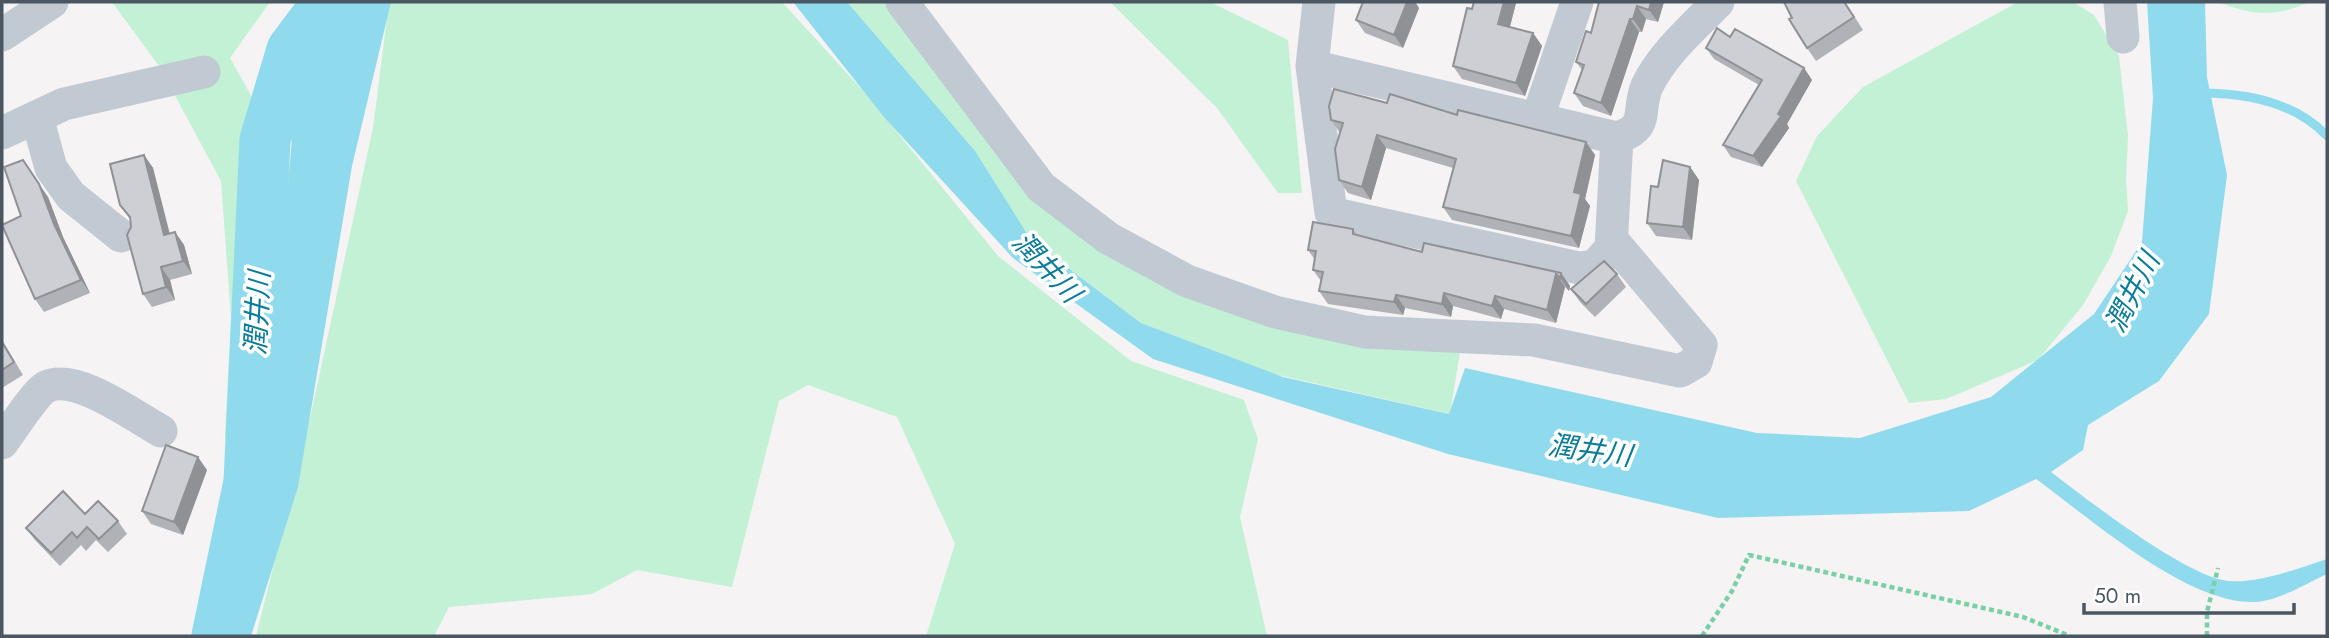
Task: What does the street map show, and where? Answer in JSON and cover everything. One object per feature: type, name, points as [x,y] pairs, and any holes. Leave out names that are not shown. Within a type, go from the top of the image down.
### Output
[{"type":"street","points":[[2,35],[52,2]]},
{"type":"street","points":[[902,2],[1041,187],[1108,238],[1187,281],[1275,312],[1365,332],[1534,340],[1680,371],[1696,362],[1701,345],[1612,240]]},
{"type":"street","points":[[1319,2],[1312,66],[1331,213],[1580,268],[1595,266],[1611,248],[1617,138]]},
{"type":"street","points":[[1538,117],[1577,2]]},
{"type":"street","points":[[1312,66],[1538,117],[1617,138],[1630,134],[1640,125],[1647,88],[1671,51],[1718,2]]},
{"type":"street","points":[[2120,2],[2123,37]]},
{"type":"street","points":[[2,134],[64,104],[204,72]]},
{"type":"street","points":[[37,117],[51,168],[71,196],[121,236]]},
{"type":"street","points":[[2,443],[45,388],[65,382],[81,386],[161,431]]},
{"type":"path","points":[[1702,636],[1732,591],[1749,555],[2023,617],[2070,636]]},
{"type":"path","points":[[2207,636],[2209,603],[2218,568]]},
{"type":"green space","points":[[112,2],[270,2],[230,58],[299,181],[286,464],[231,503],[225,434],[231,317],[221,181],[159,66]]},
{"type":"green space","points":[[389,2],[782,2],[866,94],[998,256],[1131,361],[1244,400],[1258,439],[1240,517],[1267,636],[926,636],[955,544],[897,417],[808,385],[779,401],[732,587],[637,570],[592,594],[449,607],[434,636],[256,636],[307,432],[373,128]]},
{"type":"green space","points":[[847,2],[907,2],[1019,174],[1165,281],[1461,346],[1450,414],[1274,374],[1141,323],[1031,240]]},
{"type":"green space","points":[[1110,2],[1210,2],[1288,40],[1302,193],[1278,193],[1217,108]]},
{"type":"green space","points":[[2018,2],[2073,2],[2094,15],[2119,56],[2128,136],[2128,211],[2111,256],[2083,305],[2038,360],[1946,399],[1909,403],[1796,181],[1817,136],[1863,87]]},
{"type":"green space","points":[[2218,2],[2310,2],[2264,13],[2242,10]]},
{"type":"water","points":[[297,2],[391,2],[352,166],[298,487],[251,636],[215,636],[221,611],[210,636],[195,636],[264,487],[293,125]]},
{"type":"water","points":[[793,2],[847,2],[975,151],[1031,240],[1141,323],[1283,377],[1449,414],[1465,368],[1757,433],[1860,438],[1991,397],[2094,314],[2142,242],[2153,98],[2147,2],[2205,2],[2207,77],[2227,175],[2209,314],[2159,381],[2088,425],[2083,450],[2051,472],[2137,535],[2210,576],[2228,581],[2252,580],[2327,559],[2327,574],[2271,599],[2252,602],[2225,598],[2197,588],[2139,555],[2036,479],[1969,511],[1718,518],[1448,454],[1153,359],[1013,258],[884,117]]},
{"type":"building","points":[[1363,2],[1407,2],[1394,35],[1356,20]]},
{"type":"building","points":[[1474,2],[1504,2],[1498,24],[1533,33],[1516,83],[1453,66],[1467,8],[1472,9]]},
{"type":"building","points":[[1599,2],[1651,2],[1649,10],[1637,6],[1633,19],[1630,19],[1601,103],[1574,93],[1584,65],[1576,62],[1586,31],[1591,33]]},
{"type":"building","points":[[1784,2],[1844,2],[1854,17],[1807,48],[1789,19],[1792,18]]},
{"type":"building","points":[[1717,28],[1730,37],[1735,29],[1804,68],[1778,114],[1781,116],[1753,156],[1723,145],[1762,80],[1706,48]]},
{"type":"building","points":[[1334,89],[1387,103],[1390,94],[1457,115],[1458,110],[1586,142],[1574,192],[1581,194],[1571,236],[1443,207],[1456,159],[1377,135],[1362,187],[1339,180],[1335,149],[1343,123],[1331,120],[1329,106]]},
{"type":"building","points":[[144,155],[164,235],[175,232],[183,261],[161,267],[166,287],[143,294],[127,235],[131,227],[130,217],[120,205],[110,164]]},
{"type":"building","points":[[23,160],[39,184],[54,224],[81,280],[35,299],[2,225],[21,216],[4,167]]},
{"type":"building","points":[[1663,160],[1690,167],[1683,227],[1647,223],[1651,186],[1658,187]]},
{"type":"building","points":[[1313,222],[1353,229],[1353,234],[1422,252],[1424,243],[1561,273],[1560,278],[1556,274],[1547,310],[1495,296],[1492,306],[1444,293],[1442,304],[1396,295],[1394,302],[1319,291],[1323,272],[1313,270],[1316,251],[1308,250]]},
{"type":"building","points":[[1604,261],[1617,274],[1586,304],[1571,289]]},
{"type":"building","points":[[2,342],[14,362],[2,370]]},
{"type":"building","points":[[166,445],[198,457],[174,522],[142,511]]},
{"type":"building","points":[[63,491],[85,514],[98,501],[118,521],[99,539],[87,527],[77,538],[72,532],[51,553],[26,528]]},
{"type":"waterway","name":"潤井川","points":[[217,636],[249,482],[265,140],[292,50],[328,2]]},
{"type":"waterway","points":[[2200,93],[2234,95],[2285,107],[2314,124],[2327,136]]}]
